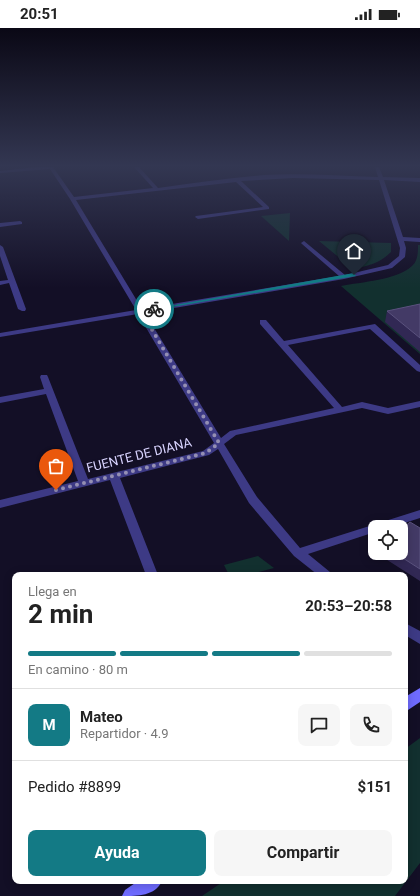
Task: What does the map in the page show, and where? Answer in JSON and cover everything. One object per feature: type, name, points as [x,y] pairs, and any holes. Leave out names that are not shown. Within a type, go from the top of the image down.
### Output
[{"type":"main road","points":[[408,703],[420,694]]},
{"type":"main road","points":[[130,896],[148,884]]},
{"type":"street","points":[[78,208],[253,500],[298,553],[322,572]]},
{"type":"street","points":[[198,217],[266,208]]},
{"type":"street","points":[[0,335],[390,267],[402,257],[403,248],[390,208]]},
{"type":"street","points":[[0,225],[20,223]]},
{"type":"street","points":[[401,239],[420,240]]},
{"type":"street","points":[[304,243],[344,276]]},
{"type":"street","points":[[0,247],[3,263],[12,281],[22,309]]},
{"type":"street","points":[[0,283],[12,281]]},
{"type":"street","points":[[264,322],[339,409]]},
{"type":"street","points":[[282,344],[372,326],[420,369]]},
{"type":"street","points":[[44,377],[84,483]]},
{"type":"street","points":[[0,400],[49,392]]},
{"type":"street","name":"FUENTE DE DIANA","points":[[0,504],[206,453],[233,433],[362,404],[388,411],[420,404]]},
{"type":"street","points":[[114,476],[151,572]]},
{"type":"street","points":[[402,520],[420,514]]},
{"type":"street","points":[[298,553],[368,530]]},
{"type":"street","points":[[408,630],[420,638]]},
{"type":"green space","points":[[290,213],[289,241],[261,216]]},
{"type":"green space","points":[[319,241],[391,243],[391,252],[374,264],[353,269]]},
{"type":"green space","points":[[418,245],[420,245],[420,354],[341,286],[368,282],[405,271],[415,262]]},
{"type":"green space","points":[[258,556],[274,568],[259,572],[228,572],[224,565]]},
{"type":"green space","points":[[420,738],[420,863],[408,879],[408,747]]},
{"type":"green space","points":[[220,884],[404,884],[395,896],[202,896]]},
{"type":"building","points":[[420,304],[420,338],[387,311]]},
{"type":"building","points":[[410,522],[420,528],[420,569],[406,560],[408,560],[408,524]]},
{"type":"way so far","points":[[56,490],[206,453],[219,443],[141,311],[154,309]]},
{"type":"route","points":[[154,309],[354,275]]}]
